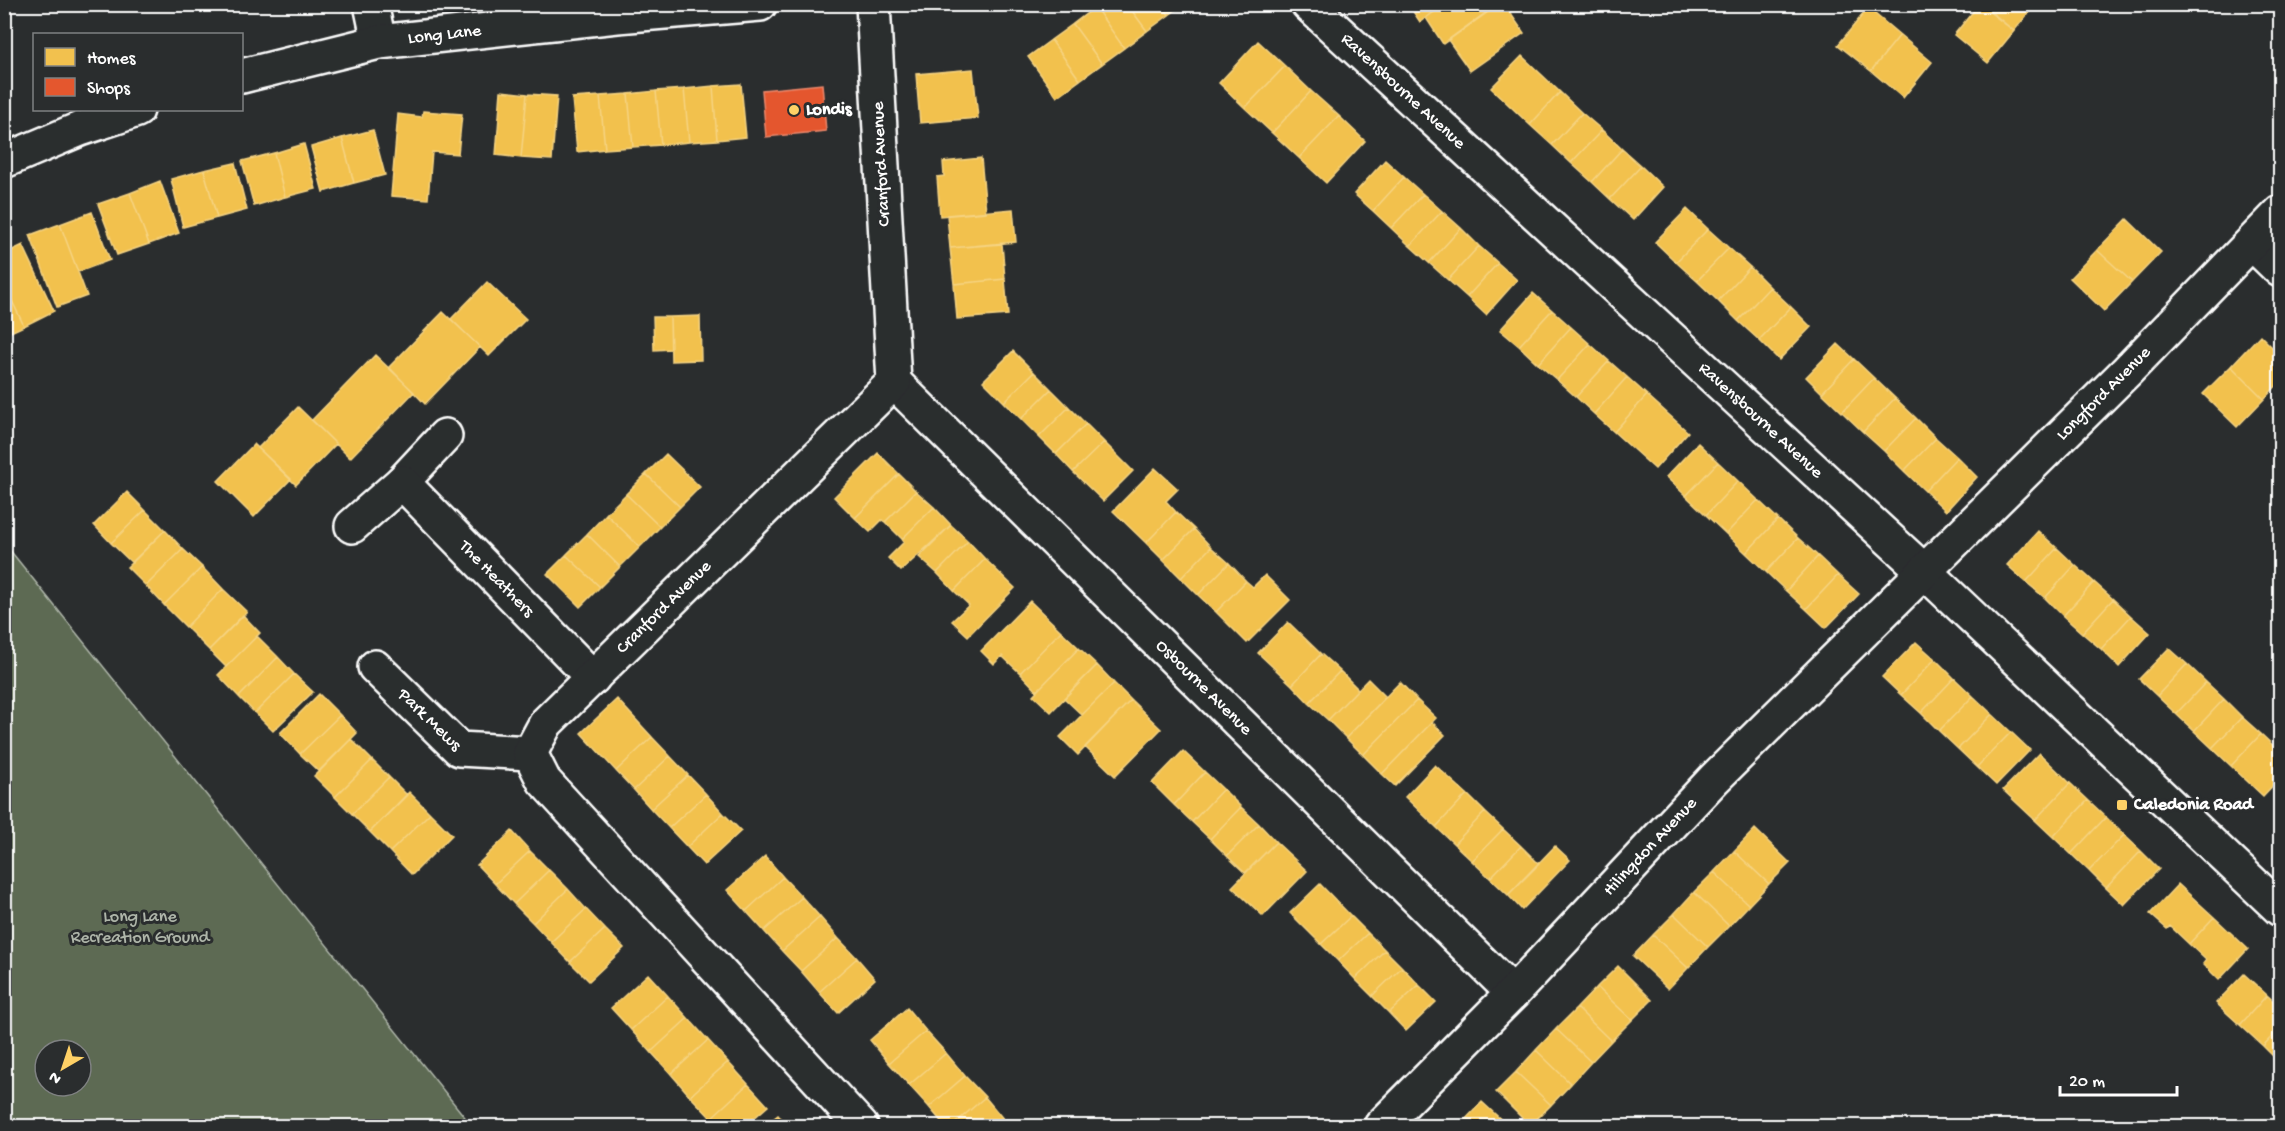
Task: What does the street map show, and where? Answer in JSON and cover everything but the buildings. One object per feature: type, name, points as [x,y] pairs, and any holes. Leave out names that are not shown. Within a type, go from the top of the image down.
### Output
[{"type":"street","points":[[371,4],[379,42]]},
{"type":"street","name":"Long Lane","points":[[243,76],[379,42],[617,16],[760,4]]},
{"type":"street","name":"Cranford Avenue","points":[[530,753],[546,723],[894,382],[873,4]]},
{"type":"street","name":"Ravensbourne Avenue","points":[[1308,4],[1925,572],[2280,909]]},
{"type":"street","points":[[4,161],[80,129],[134,111]]},
{"type":"street","name":"Longford Avenue","points":[[1925,572],[2280,213]]},
{"type":"street","points":[[2252,243],[2280,270]]},
{"type":"street","name":"Osbourne Avenue","points":[[894,382],[1513,993]]},
{"type":"street","points":[[352,526],[402,482],[445,436]]},
{"type":"street","name":"The Heathers","points":[[402,482],[593,678]]},
{"type":"street","name":"Hilingdon Avenue","points":[[1381,1126],[1513,993],[1714,779],[1925,572]]},
{"type":"street","name":"Park Mews","points":[[375,667],[459,749],[530,753]]},
{"type":"street","points":[[530,753],[544,781],[861,1126]]},
{"type":"green space","name":"Long Lane Recreation Ground","points":[[5,541],[9,549],[472,1126],[5,1126]]},
{"type":"place","name":"Londis","points":[[794,110]]},
{"type":"place","name":"Caledonia Road","points":[[2122,805]]}]
